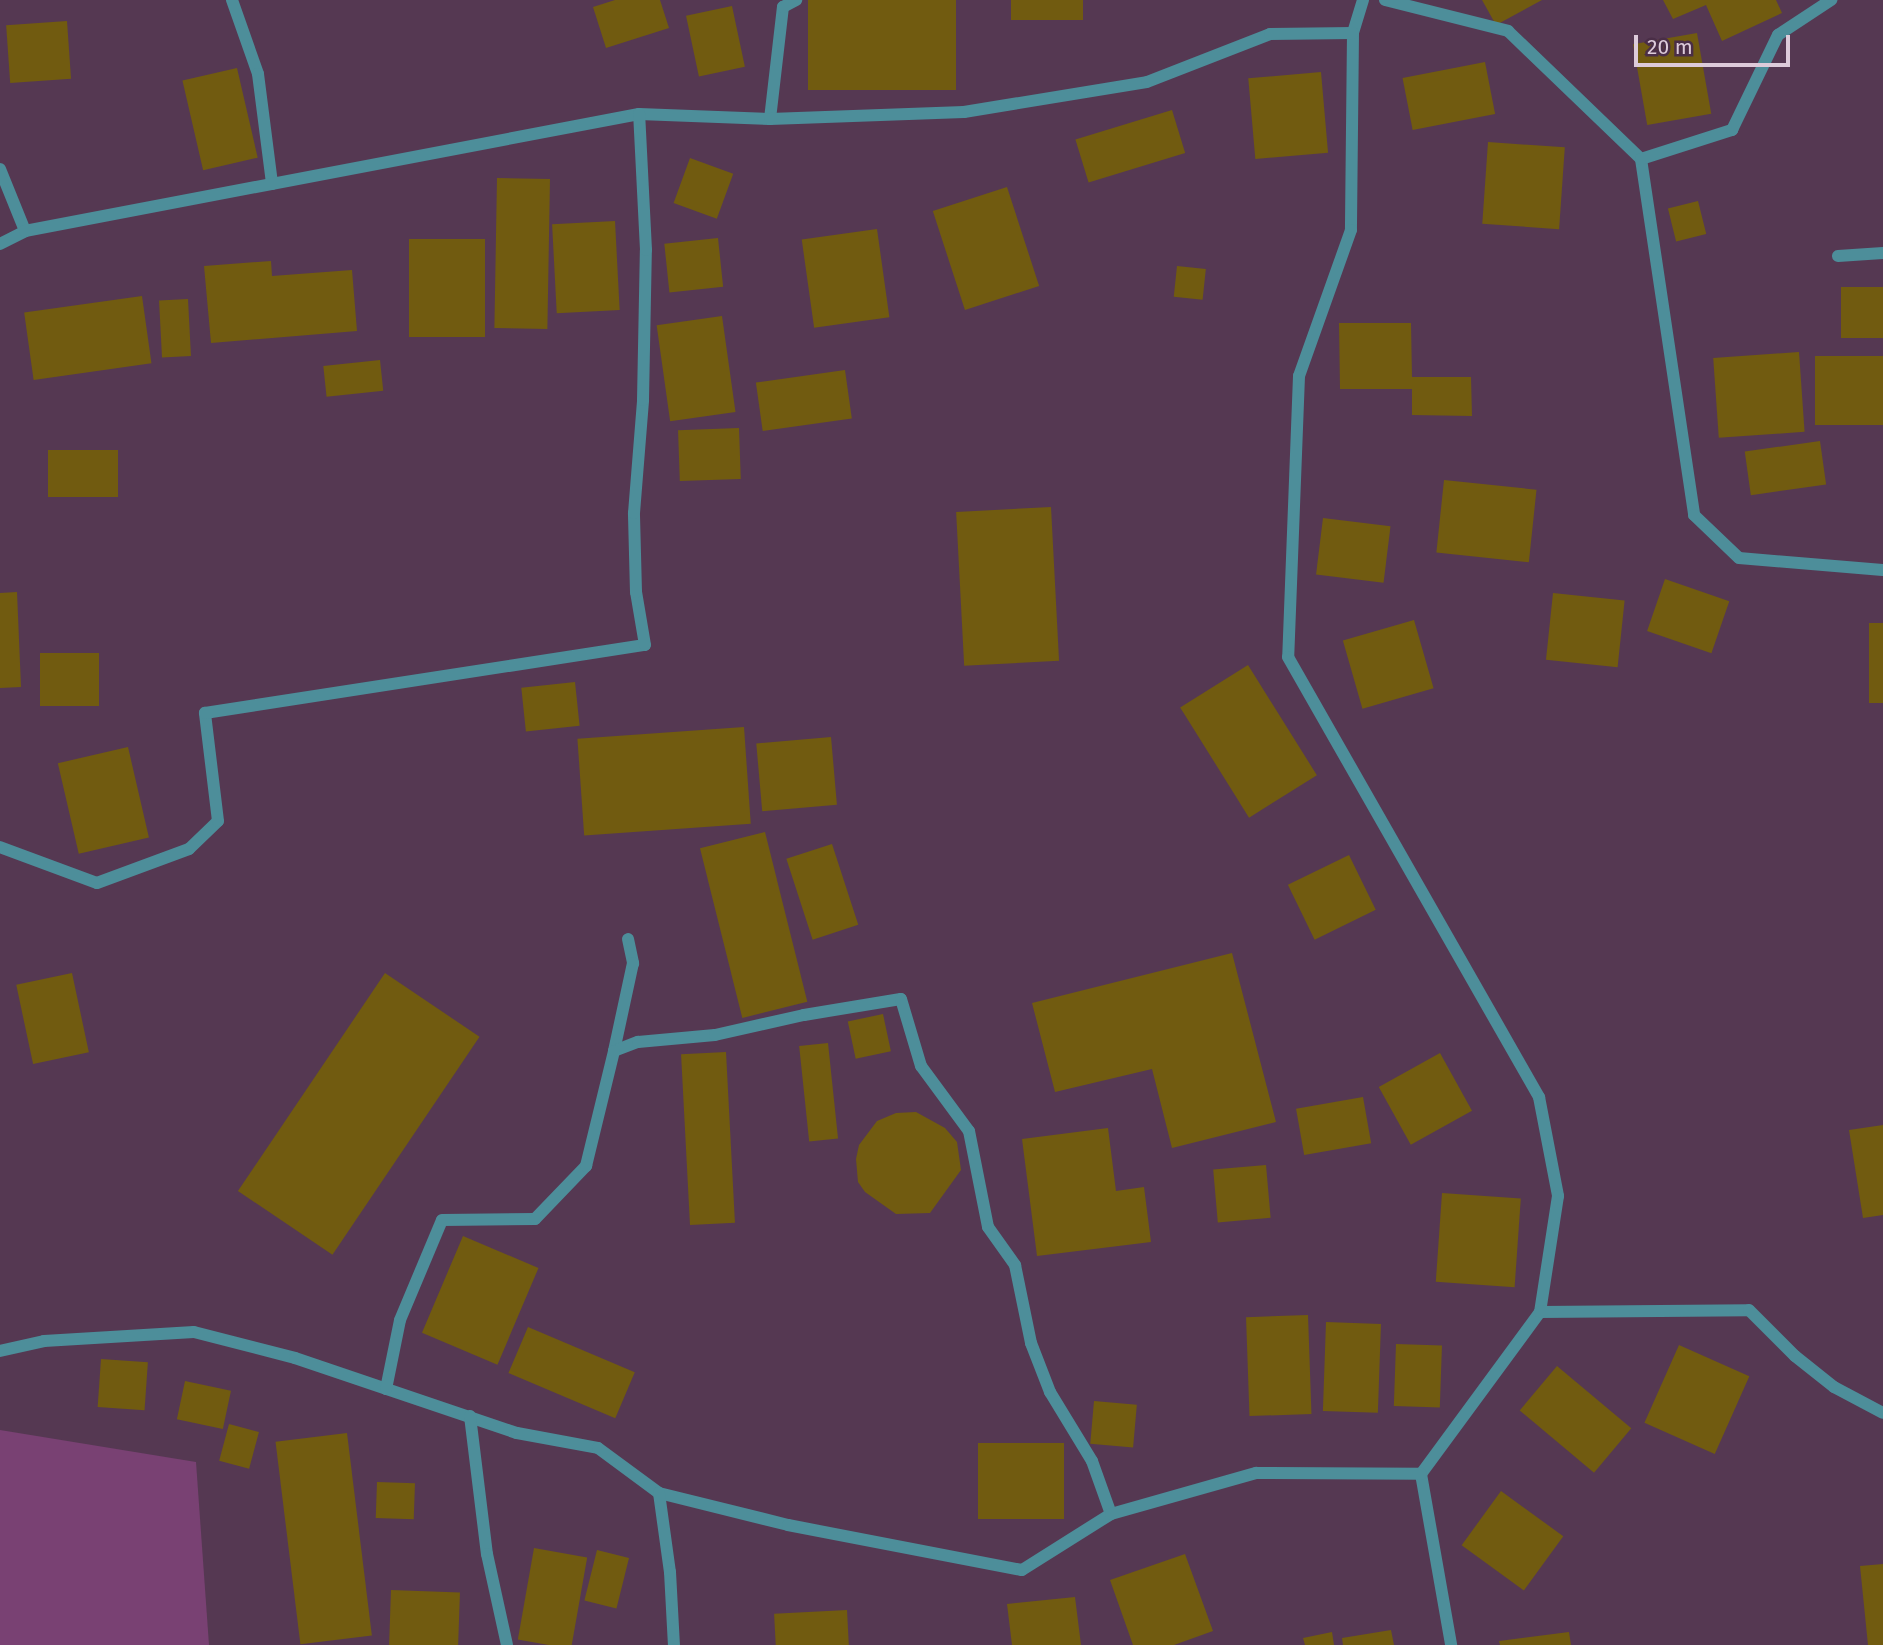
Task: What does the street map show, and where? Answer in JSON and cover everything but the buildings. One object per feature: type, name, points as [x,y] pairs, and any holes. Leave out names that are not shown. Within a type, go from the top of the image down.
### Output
[{"type":"street","points":[[232,0],[258,74],[272,184]]},
{"type":"street","points":[[770,119],[783,7],[796,0]]},
{"type":"street","points":[[1363,0],[1353,33],[1351,230],[1299,376],[1287,657],[1539,1097],[1558,1196],[1540,1312],[1422,1474],[1451,1645]]},
{"type":"street","points":[[1385,0],[1508,31],[1641,159],[1694,515],[1738,558],[1883,570]]},
{"type":"street","points":[[1641,159],[1732,130],[1778,35],[1831,0]]},
{"type":"street","points":[[0,244],[25,231],[639,114],[770,119],[964,112],[1147,82],[1270,34],[1353,33]]},
{"type":"street","points":[[0,847],[97,883],[189,849],[218,821],[205,713],[645,645],[636,592],[634,513],[643,400],[646,277],[639,114]]},
{"type":"street","points":[[0,169],[25,231]]},
{"type":"street","points":[[1838,256],[1883,253]]},
{"type":"street","points":[[386,1389],[400,1320],[442,1220],[535,1219],[586,1166],[633,963],[628,939]]},
{"type":"street","points":[[614,1051],[638,1042],[715,1035],[804,1015],[901,999],[921,1066],[970,1131],[988,1227],[1015,1265],[1031,1343],[1050,1392],[1092,1461],[1111,1514]]},
{"type":"street","points":[[1540,1312],[1749,1310],[1795,1356],[1834,1387],[1883,1413]]},
{"type":"street","points":[[0,1351],[44,1341],[194,1332],[295,1358],[517,1433],[598,1448],[659,1493],[788,1525],[1022,1570],[1111,1514],[1256,1473],[1422,1474]]},
{"type":"street","points":[[470,1416],[487,1554],[508,1645]]},
{"type":"street","points":[[659,1493],[670,1572],[674,1645]]},
{"type":"shaded area","points":[[0,1430],[196,1462],[209,1645],[0,1645]]}]
